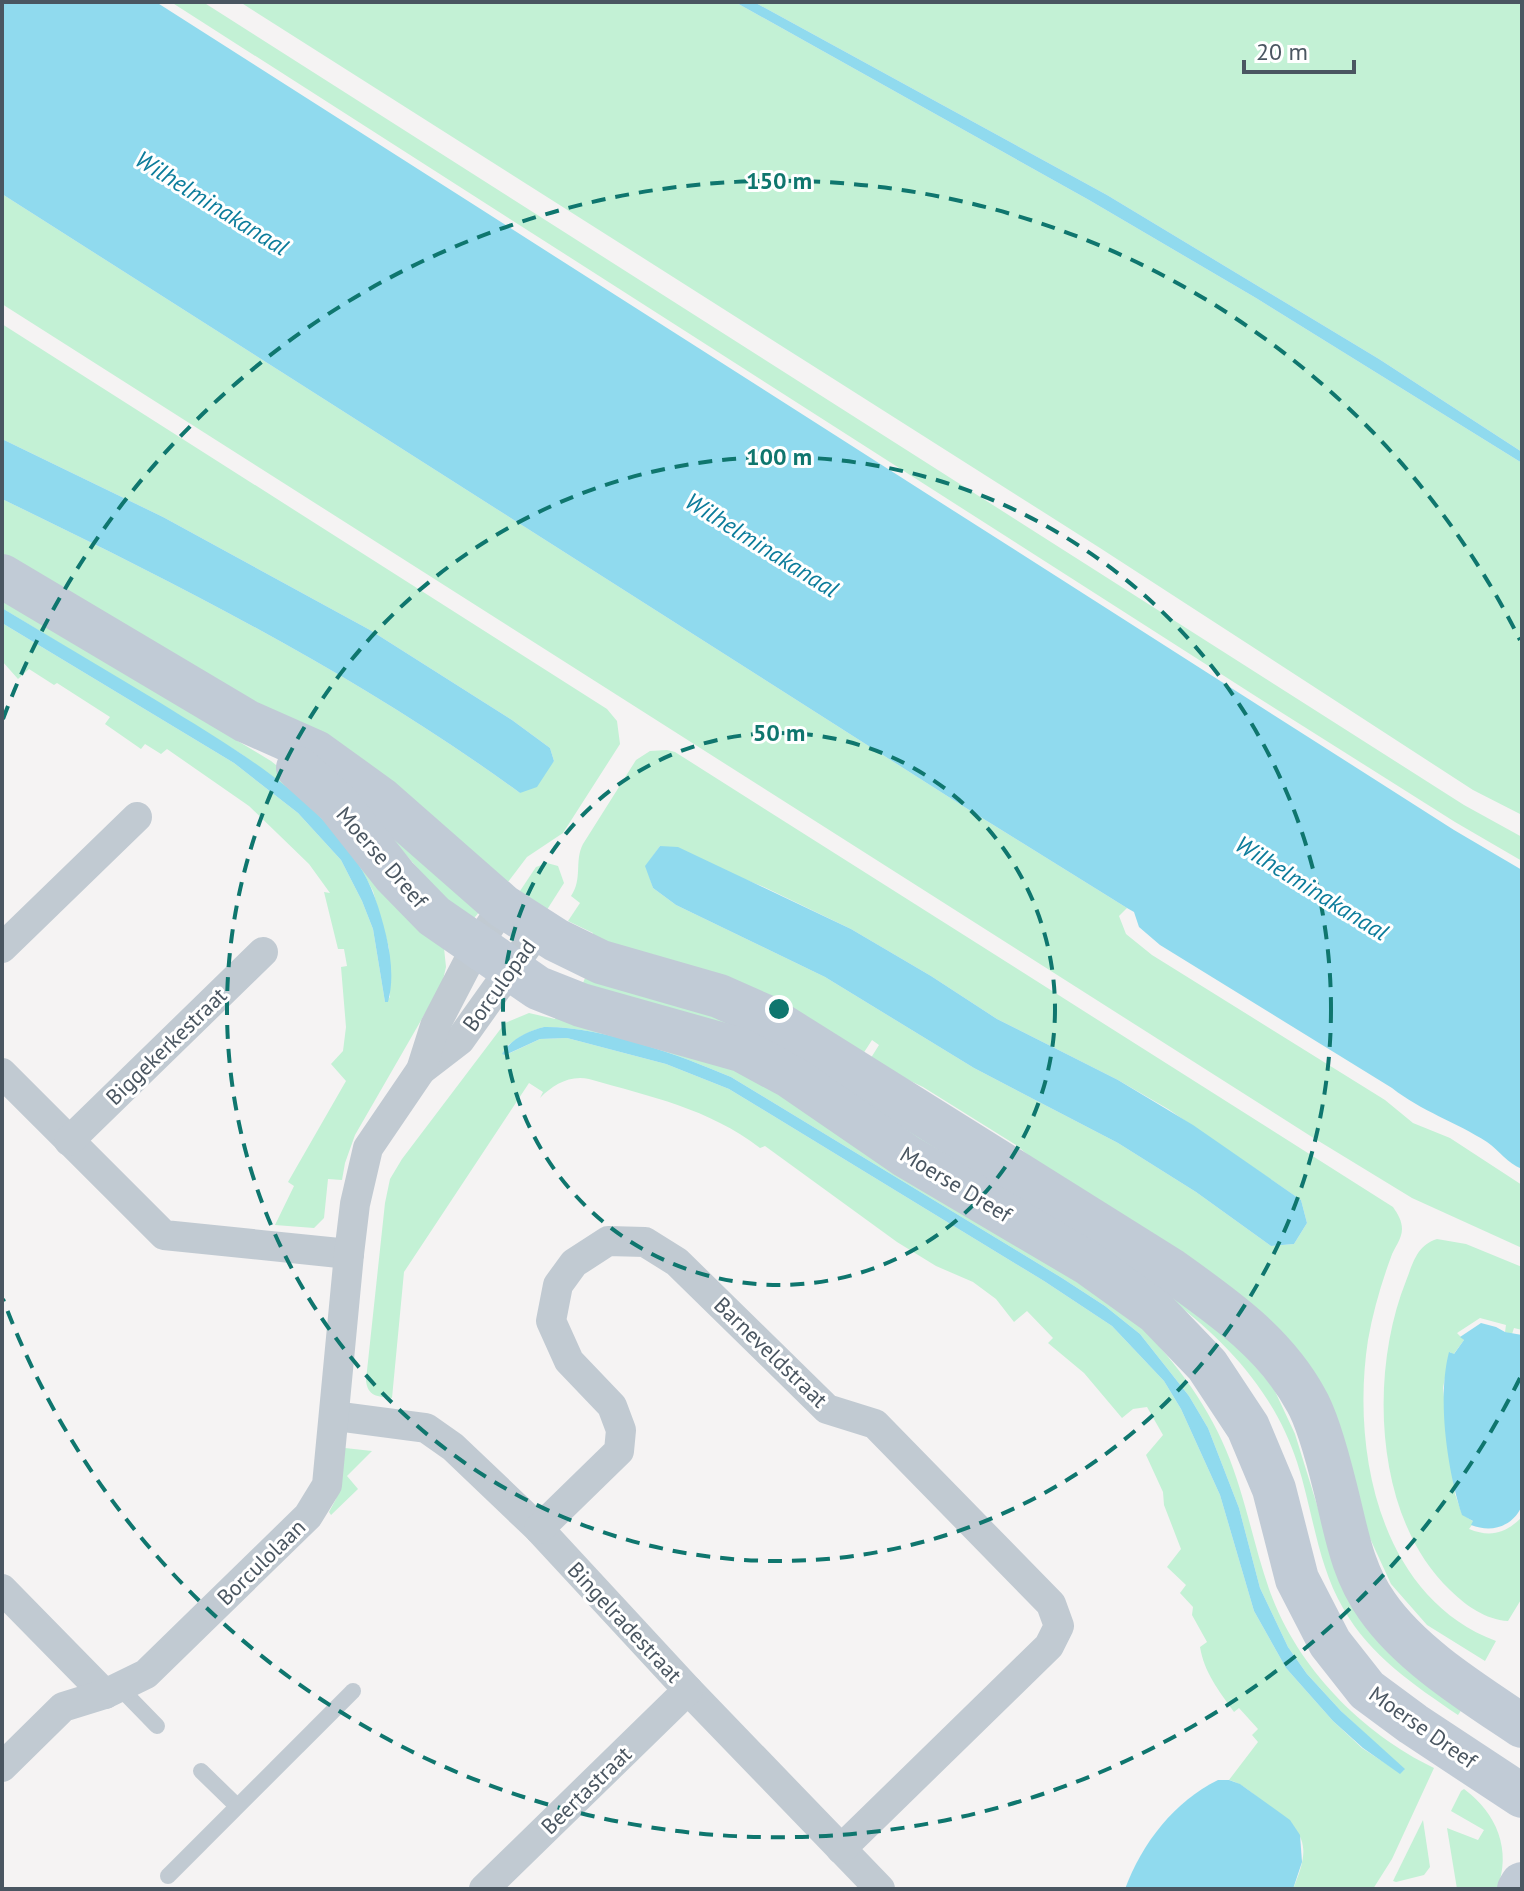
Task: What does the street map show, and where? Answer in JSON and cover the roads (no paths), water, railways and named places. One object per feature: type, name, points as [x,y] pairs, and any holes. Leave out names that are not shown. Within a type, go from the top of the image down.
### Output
[{"type":"street","name":"Moerse Dreef","points":[[2,576],[246,721],[316,752],[370,791],[503,906],[539,929],[601,962],[719,996],[769,1018],[1171,1270],[1229,1312],[1271,1349],[1307,1401],[1334,1484],[1352,1562],[1376,1606],[1409,1643],[1522,1726]]},
{"type":"street","name":"Moerse Dreef","points":[[246,721],[338,804],[395,876],[434,916],[538,988],[581,1005],[741,1050],[791,1077],[906,1156],[1089,1264],[1156,1312],[1207,1365],[1248,1427],[1274,1489],[1297,1579],[1330,1643],[1367,1690],[1522,1796]]},
{"type":"street","points":[[2,948],[137,817]]},
{"type":"street","name":"Borculopad","points":[[421,1070],[460,1040],[494,959],[503,906]]},
{"type":"street","name":"Borculopad","points":[[349,1254],[355,1204],[368,1148],[421,1070],[435,1026],[494,959],[539,929]]},
{"type":"street","name":"Biggekerkestraat","points":[[69,1141],[263,952]]},
{"type":"street","points":[[2,1073],[164,1235],[349,1254]]},
{"type":"street","name":"Barneveldstraat","points":[[539,1529],[619,1451],[621,1430],[612,1406],[569,1361],[551,1321],[558,1285],[574,1263],[608,1241],[645,1242],[677,1262],[827,1409],[875,1424],[1051,1604],[1059,1626],[1049,1646],[841,1849]]},
{"type":"street","name":"Borculolaan","points":[[2,1767],[63,1707],[146,1674],[308,1516],[327,1485],[349,1254]]},
{"type":"street","name":"Bingelradestraat","points":[[335,1416],[426,1428],[453,1447],[539,1529],[688,1690],[880,1889]]},
{"type":"street","points":[[2,1589],[112,1690]]},
{"type":"street","name":"Beertastraat","points":[[484,1889],[688,1690]]},
{"type":"street","points":[[1519,1889],[1522,1884]]},
{"type":"lane","points":[[112,1690],[157,1726]]},
{"type":"lane","points":[[168,1876],[353,1691]]},
{"type":"lane","points":[[201,1771],[237,1806]]},
{"type":"water","name":"Wilhelminakanaal","points":[[2,2],[156,2],[1454,830],[1522,870],[1522,1169],[1487,1142],[1415,1103],[1160,945],[1139,927],[1134,912],[2,194]]},
{"type":"water","points":[[735,2],[754,2],[1107,195],[1379,359],[1522,452],[1522,463],[1256,298],[1089,200]]},
{"type":"water","points":[[2,439],[163,517],[370,630],[512,720],[550,748],[554,761],[537,787],[520,793],[397,710],[268,634],[2,499]]},
{"type":"water","points":[[2,608],[240,753],[317,814],[357,862],[375,897],[390,960],[388,1002],[385,1002],[373,929],[362,901],[341,860],[298,813],[234,763],[2,623]]},
{"type":"water","points":[[660,846],[678,847],[851,929],[997,1019],[1118,1080],[1193,1125],[1301,1200],[1307,1223],[1294,1244],[1271,1246],[1196,1192],[1118,1143],[974,1068],[825,977],[676,905],[653,888],[645,866]]},
{"type":"water","points":[[544,1027],[590,1031],[614,1037],[664,1051],[731,1077],[1062,1278],[1140,1334],[1189,1396],[1208,1428],[1239,1508],[1260,1588],[1288,1647],[1307,1674],[1341,1711],[1405,1769],[1400,1774],[1363,1748],[1333,1721],[1286,1668],[1254,1611],[1220,1495],[1181,1409],[1164,1381],[1112,1326],[1044,1281],[729,1089],[666,1064],[567,1038],[540,1039],[502,1054],[520,1036]]},
{"type":"water","points":[[1481,1323],[1522,1335],[1522,1506],[1513,1519],[1494,1528],[1471,1525],[1473,1521],[1462,1515],[1445,1434],[1444,1390],[1449,1352],[1454,1354],[1464,1340],[1460,1337]]},
{"type":"water","points":[[1218,1780],[1240,1784],[1290,1820],[1300,1835],[1302,1862],[1293,1889],[1125,1889],[1150,1840],[1161,1826],[1187,1800]]}]
